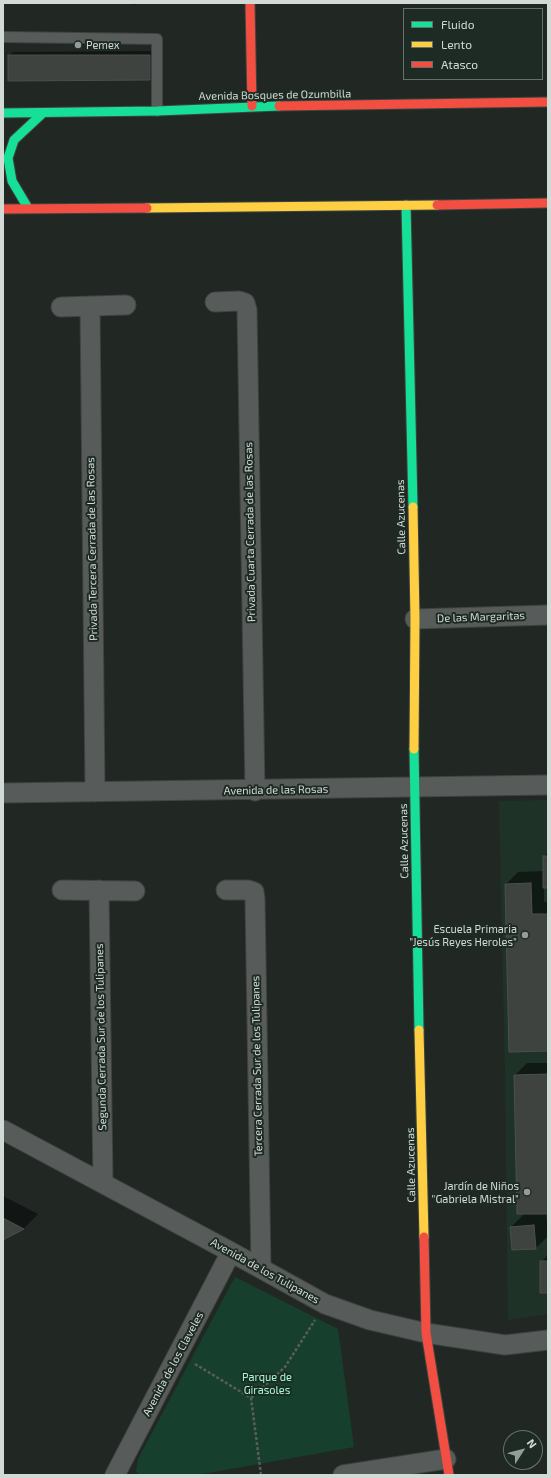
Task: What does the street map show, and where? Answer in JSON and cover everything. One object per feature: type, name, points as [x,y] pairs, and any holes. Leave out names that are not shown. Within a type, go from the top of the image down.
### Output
[{"type":"street","points":[[250,3],[252,106]]},
{"type":"street","name":"Avenida Bosques de Ozumbilla","points":[[3,113],[158,111],[252,106],[548,102]]},
{"type":"street","points":[[28,208],[12,181],[8,158],[14,140],[43,113]]},
{"type":"street","points":[[3,209],[406,206],[548,202]]},
{"type":"street","name":"Calle Azucenas","points":[[406,206],[415,619],[414,786],[426,1333],[448,1467]]},
{"type":"street","name":"Privada Cuarta Cerrada de las Rosas","points":[[215,302],[244,303],[247,310],[255,790]]},
{"type":"street","points":[[61,307],[126,305]]},
{"type":"street","name":"Privada Tercera Cerrada de las Rosas","points":[[90,306],[95,792]]},
{"type":"street","name":"De las Margaritas","points":[[415,619],[548,615]]},
{"type":"street","name":"Avenida de las Rosas","points":[[3,793],[548,785]]},
{"type":"street","points":[[62,890],[135,891]]},
{"type":"street","name":"Segunda Cerrada Sur de los Tulipanes","points":[[99,890],[103,1183]]},
{"type":"street","name":"Tercera Cerrada Sur de los Tulipanes","points":[[226,890],[248,890],[254,892],[261,1268]]},
{"type":"street","name":"Avenida de los Tulipanes","points":[[3,1130],[261,1268],[325,1304],[370,1320],[426,1333],[505,1345],[548,1340]]},
{"type":"street","name":"Avenida de los Claveles","points":[[114,1475],[231,1252]]},
{"type":"street","points":[[343,1475],[448,1467]]},
{"type":"lane","points":[[3,37],[157,39],[158,111]]},
{"type":"path","points":[[251,1398],[285,1368],[325,1304]]},
{"type":"path","points":[[178,1354],[251,1398]]},
{"type":"path","points":[[251,1398],[261,1475]]},
{"type":"shaded area","points":[[548,800],[548,1314],[508,1320],[505,1070],[499,801]]},
{"type":"green space","name":"Parque de Girasoles","points":[[235,1277],[338,1329],[354,1447],[197,1475],[139,1475],[136,1471],[138,1459]]},
{"type":"building","points":[[8,55],[150,55],[150,80],[8,81]]},
{"type":"building","points":[[543,856],[548,856],[548,888],[543,888]]},
{"type":"building","points":[[531,883],[532,914],[548,914],[548,1051],[509,1052],[505,884]]},
{"type":"building","points":[[548,1074],[548,1214],[517,1214],[514,1075]]},
{"type":"building","points":[[3,1218],[24,1229],[3,1240]]},
{"type":"building","points":[[534,1225],[536,1249],[512,1250],[510,1227]]},
{"type":"building","points":[[540,1261],[548,1261],[548,1293],[540,1293]]},
{"type":"traffic: fast","points":[[3,113],[157,111],[279,106]]},
{"type":"traffic: fast","points":[[28,208],[12,181],[8,158],[14,140],[43,113]]},
{"type":"traffic: fast","points":[[406,205],[413,507]]},
{"type":"traffic: fast","points":[[414,749],[419,1030]]},
{"type":"traffic: slow","points":[[147,208],[437,205]]},
{"type":"traffic: slow","points":[[413,507],[415,619],[414,749]]},
{"type":"traffic: slow","points":[[419,1030],[424,1237]]},
{"type":"traffic: jam","points":[[250,3],[252,106]]},
{"type":"traffic: jam","points":[[279,106],[548,102]]},
{"type":"traffic: jam","points":[[437,205],[548,203]]},
{"type":"traffic: jam","points":[[3,209],[147,208]]},
{"type":"traffic: jam","points":[[424,1237],[426,1333],[449,1475]]},
{"type":"place","name":"Pemex","points":[[78,45]]},
{"type":"place","name":"Escuela Primaria \"Jesús Reyes Heroles\"","points":[[525,935]]},
{"type":"place","name":"Jardín de Niños \"Gabriela Mistral\"","points":[[527,1192]]}]
